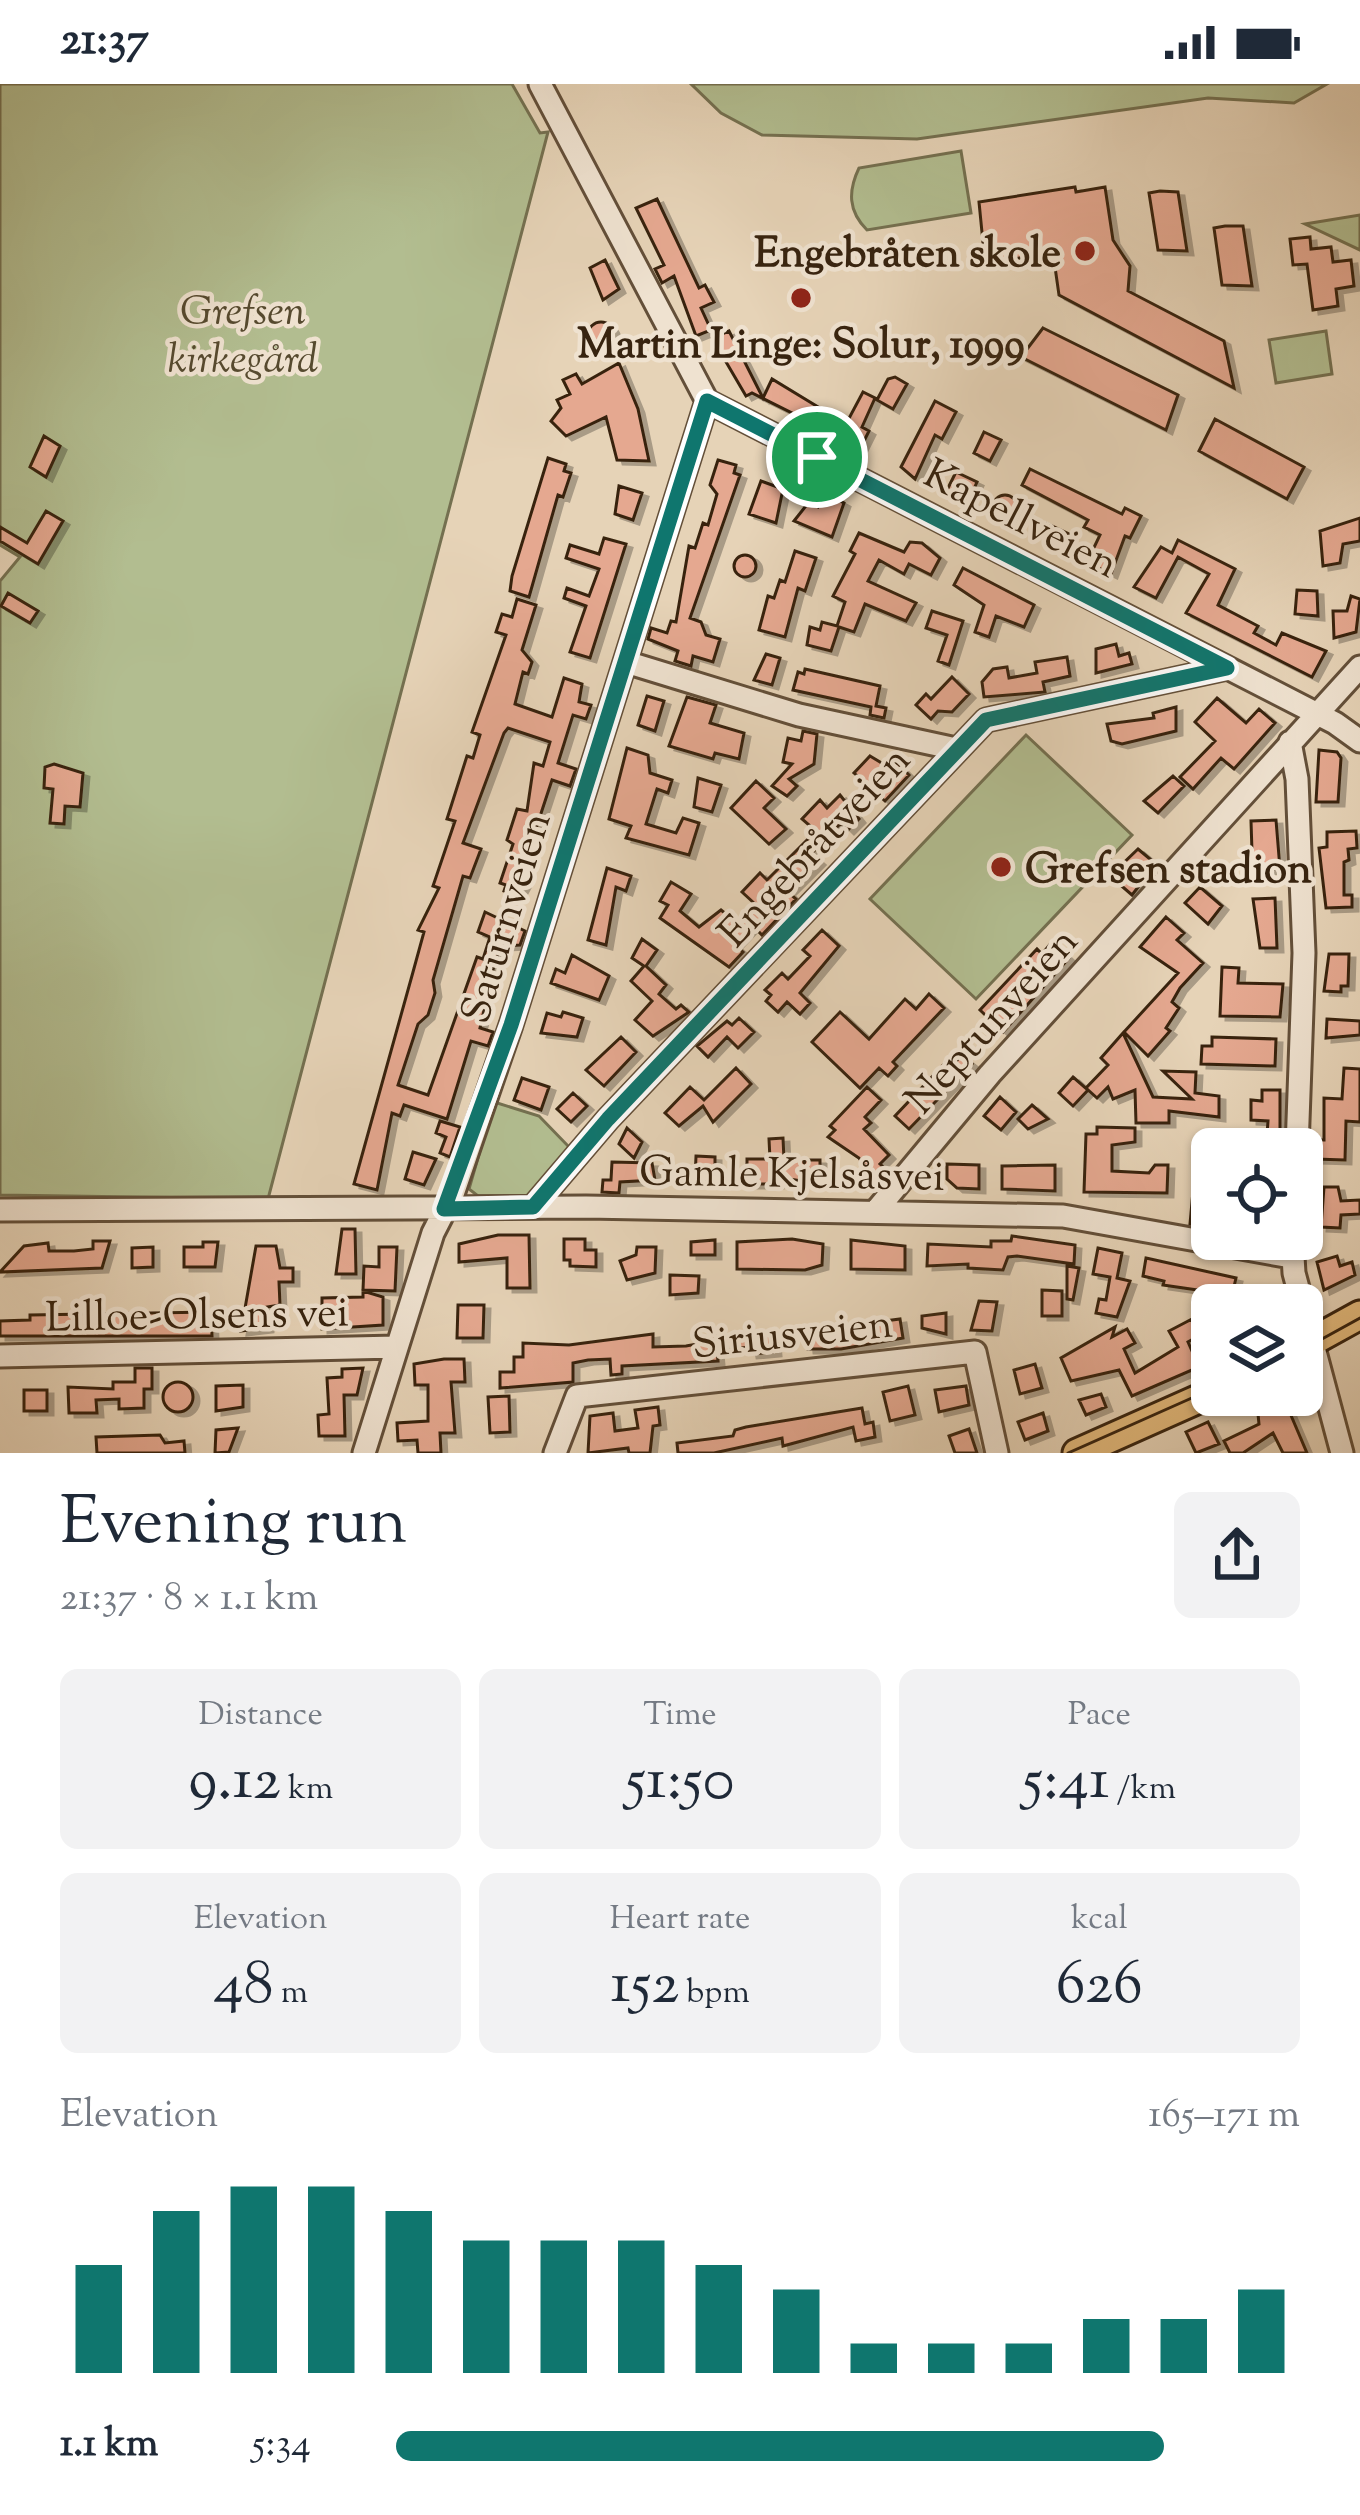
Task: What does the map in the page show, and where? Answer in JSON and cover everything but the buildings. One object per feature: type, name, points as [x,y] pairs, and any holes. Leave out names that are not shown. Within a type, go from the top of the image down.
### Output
[{"type":"main road","points":[[1323,1335],[1360,1315]]},
{"type":"main road","points":[[1077,1453],[1191,1402]]},
{"type":"street","points":[[540,84],[707,401]]},
{"type":"street","name":"Saturnveien","points":[[364,1453],[396,1347],[481,1116],[707,401]]},
{"type":"street","name":"Kapellveien","points":[[707,401],[1318,714],[1360,742]]},
{"type":"street","points":[[626,662],[799,716],[956,749]]},
{"type":"street","name":"Engebråtveien","points":[[533,1207],[593,1136],[986,720],[1119,695],[1227,668]]},
{"type":"street","name":"Neptunveien","points":[[875,1212],[990,1074],[1360,668]]},
{"type":"street","points":[[1290,742],[1298,779],[1304,953],[1298,1128]]},
{"type":"street","name":"Gamle Kjelsåsvei","points":[[0,1210],[533,1207],[875,1212],[1063,1216],[1191,1234]]},
{"type":"street","name":"Lilloe-Olsens vei","points":[[0,1356],[396,1347]]},
{"type":"street","name":"Siriusveien","points":[[555,1453],[577,1396],[975,1352],[997,1453]]},
{"type":"street","points":[[1323,1394],[1342,1453]]},
{"type":"green space","name":"Grefsen kirkegård","points":[[0,84],[512,84],[540,133],[548,132],[268,1199],[0,1195],[0,581],[20,557],[0,545]]},
{"type":"green space","points":[[691,84],[1327,84],[1294,103],[1208,98],[917,139],[762,135],[721,113]]},
{"type":"green space","points":[[961,151],[971,213],[867,230],[856,216],[852,200],[859,168]]},
{"type":"green space","points":[[1360,215],[1360,250],[1305,224]]},
{"type":"green space","points":[[1326,331],[1332,374],[1276,383],[1269,340]]},
{"type":"green space","name":"Grefsen stadion","points":[[1026,735],[1132,835],[976,999],[870,899]]},
{"type":"green space","points":[[494,1102],[539,1116],[570,1148],[527,1197],[478,1196],[469,1189]]},
{"type":"tram line","points":[[1323,1338],[1360,1318]]},
{"type":"tram line","points":[[1068,1453],[1191,1398]]},
{"type":"place","name":"Engebråten skole","points":[[1085,251]]},
{"type":"place","name":"Martin Linge: Solur, 1999","points":[[801,298]]},
{"type":"place","name":"Grefsen stadion","points":[[1001,867]]},
{"type":"route","points":[[707,401],[817,457],[1227,668],[1119,695],[986,720],[608,1119],[533,1207],[444,1209],[511,1025],[707,401]]}]
